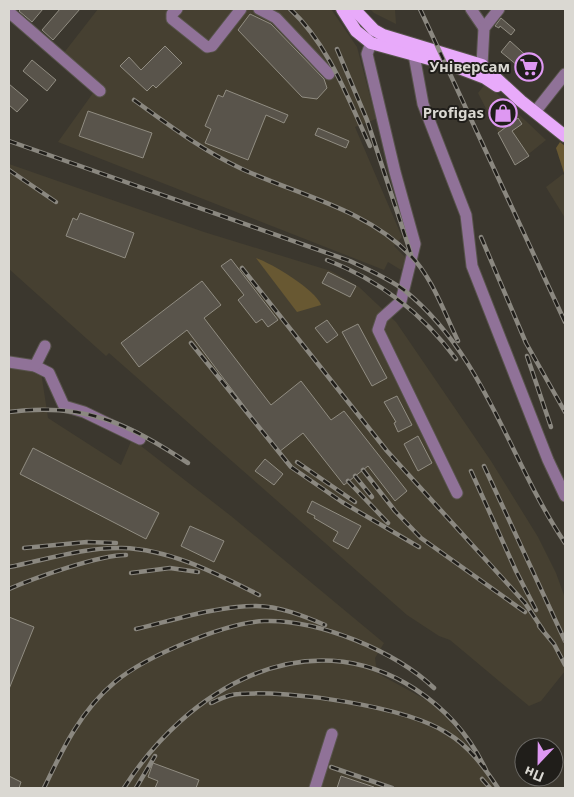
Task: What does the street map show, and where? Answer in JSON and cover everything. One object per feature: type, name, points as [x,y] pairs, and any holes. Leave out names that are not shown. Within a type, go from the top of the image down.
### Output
[{"type":"main road","points":[[342,9],[356,31],[371,42],[414,56],[451,65],[485,78],[521,100]]},
{"type":"main road","points":[[354,9],[374,30],[394,39],[482,65],[565,136]]},
{"type":"street","points":[[177,9],[172,14],[172,19],[176,25],[207,47],[212,46],[219,39],[241,9]]},
{"type":"street","points":[[259,9],[276,18],[329,74]]},
{"type":"street","points":[[471,9],[484,28]]},
{"type":"street","points":[[482,65],[484,28],[499,9]]},
{"type":"street","points":[[9,12],[100,91]]},
{"type":"street","points":[[371,42],[367,54],[395,172],[416,244],[400,301],[382,318],[378,330],[457,493]]},
{"type":"street","points":[[414,56],[424,104],[466,215],[470,258],[474,272],[548,460],[565,496]]},
{"type":"street","points":[[535,112],[565,74]]},
{"type":"street","points":[[34,366],[45,346]]},
{"type":"street","points":[[9,362],[34,366],[49,373],[64,406],[84,412],[140,439]]},
{"type":"street","points":[[315,788],[332,734]]},
{"type":"shaded area","points":[[98,9],[331,9],[357,47],[376,119],[355,127],[402,237],[394,246],[406,258],[401,270],[388,262],[384,270],[58,142],[98,86],[63,54]]},
{"type":"shaded area","points":[[370,9],[395,9],[396,24],[374,13]]},
{"type":"shaded area","name":"Profigas","points":[[486,83],[546,140],[515,165],[478,93]]},
{"type":"shaded area","points":[[560,142],[565,146],[565,176],[556,148]]},
{"type":"shaded area","points":[[9,164],[204,232],[331,271],[359,287],[396,322],[491,461],[538,537],[556,573],[565,598],[565,671],[541,701],[529,706],[450,640],[439,636],[407,615],[109,353],[106,356],[9,269]]},
{"type":"shaded area","points":[[563,174],[565,176],[565,218],[546,187]]},
{"type":"shaded area","points":[[256,258],[272,265],[302,285],[311,292],[321,305],[297,312]]},
{"type":"shaded area","points":[[9,365],[41,372],[48,418],[121,465],[132,439],[231,516],[384,643],[375,658],[377,673],[432,703],[447,717],[468,745],[494,787],[9,788]]},
{"type":"building","points":[[21,9],[43,9],[32,22],[19,11]]},
{"type":"building","points":[[60,9],[80,9],[53,40],[42,30]]},
{"type":"building","points":[[250,14],[271,24],[324,79],[327,88],[317,99],[302,97],[238,30]]},
{"type":"building","points":[[501,18],[515,30],[511,35],[500,26],[499,28],[495,26]]},
{"type":"building","points":[[510,41],[542,70],[534,79],[501,52]]},
{"type":"building","points":[[165,46],[182,63],[156,88],[153,85],[147,91],[120,66],[129,57],[141,70]]},
{"type":"building","points":[[32,60],[56,80],[47,91],[23,71]]},
{"type":"building","points":[[9,84],[28,100],[17,112],[9,105]]},
{"type":"building","points":[[226,90],[288,115],[284,123],[266,115],[248,160],[205,143],[211,129],[205,126],[218,95],[223,97]]},
{"type":"building","points":[[88,111],[152,133],[143,158],[79,136]]},
{"type":"building","points":[[518,118],[522,124],[512,131],[529,156],[515,165],[498,133]]},
{"type":"building","points":[[318,128],[349,141],[346,148],[315,135]]},
{"type":"building","points":[[80,213],[134,233],[125,258],[66,236],[73,218],[77,220]]},
{"type":"building","points":[[231,259],[278,320],[268,327],[262,319],[256,323],[238,300],[244,295],[221,266]]},
{"type":"building","points":[[328,272],[356,286],[350,297],[322,283]]},
{"type":"building","points":[[202,281],[221,305],[204,318],[271,405],[301,381],[331,420],[344,411],[407,491],[395,501],[368,466],[344,485],[303,433],[279,452],[187,330],[139,367],[121,343]]},
{"type":"building","points":[[327,320],[338,335],[327,343],[315,328]]},
{"type":"building","points":[[358,324],[387,378],[372,386],[342,332]]},
{"type":"building","points":[[397,396],[412,425],[398,432],[394,423],[396,422],[384,402]]},
{"type":"building","points":[[418,436],[432,463],[418,471],[404,444]]},
{"type":"building","points":[[33,448],[159,513],[146,539],[20,474]]},
{"type":"building","points":[[265,459],[283,474],[274,485],[255,471]]},
{"type":"building","points":[[312,501],[361,526],[348,549],[333,541],[338,532],[307,512]]},
{"type":"building","points":[[190,526],[224,541],[214,562],[181,546]]},
{"type":"building","points":[[9,617],[34,627],[9,689]]},
{"type":"building","points":[[153,763],[199,780],[196,788],[155,788],[158,781],[148,777]]},
{"type":"building","points":[[9,776],[21,782],[19,788],[9,788]]},
{"type":"building","points":[[341,776],[374,787],[374,788],[337,788]]},
{"type":"railway","points":[[290,9],[304,23],[327,56],[370,146]]},
{"type":"railway","points":[[420,9],[565,322]]},
{"type":"railway","points":[[337,49],[367,120],[411,254]]},
{"type":"railway","points":[[134,100],[186,137],[228,162],[263,178],[331,204],[373,226],[392,239],[410,255],[425,274],[458,341]]},
{"type":"railway","points":[[9,141],[350,261],[385,278],[404,290],[432,316],[455,345],[476,377],[545,511],[565,543]]},
{"type":"railway","points":[[9,170],[56,202]]},
{"type":"railway","points":[[481,237],[526,343],[565,412]]},
{"type":"railway","points":[[327,260],[346,268],[399,300],[429,327],[456,359]]},
{"type":"railway","points":[[242,268],[387,451],[525,603],[543,630]]},
{"type":"railway","points":[[191,343],[291,467],[342,502],[419,547]]},
{"type":"railway","points":[[527,356],[551,427]]},
{"type":"railway","points":[[9,412],[60,410],[83,413],[124,427],[145,437],[188,463]]},
{"type":"railway","points":[[297,462],[355,502]]},
{"type":"railway","points":[[484,466],[565,641]]},
{"type":"railway","points":[[363,470],[395,511],[421,538],[525,612]]},
{"type":"railway","points":[[471,471],[516,571],[536,610]]},
{"type":"railway","points":[[355,476],[372,497]]},
{"type":"railway","points":[[348,481],[388,523]]},
{"type":"railway","points":[[24,548],[87,542],[116,543]]},
{"type":"railway","points":[[9,567],[65,554],[93,550],[108,548],[140,549],[193,564],[259,595]]},
{"type":"railway","points":[[9,589],[50,573],[84,563],[126,555]]},
{"type":"railway","points":[[131,573],[170,568],[198,572]]},
{"type":"railway","points":[[136,629],[210,611],[256,606],[282,610],[325,625]]},
{"type":"railway","points":[[44,788],[65,745],[82,718],[115,682],[146,662],[186,642],[247,623],[264,621],[308,625],[355,640],[399,662],[418,674],[434,688]]},
{"type":"railway","points":[[539,626],[554,644],[565,665]]},
{"type":"railway","points":[[124,788],[150,753],[180,721],[215,695],[252,675],[291,663],[332,661],[374,669],[415,689],[427,697],[457,725],[473,746],[486,770]]},
{"type":"railway","points":[[211,703],[235,694],[261,693],[316,697],[404,715],[428,723],[455,738],[476,758],[498,788]]},
{"type":"railway","points":[[136,788],[155,756]]},
{"type":"railway","points":[[331,767],[392,788]]},
{"type":"railway","points":[[482,779],[490,788]]},
{"type":"place","name":"Універсам","points":[[529,67]]},
{"type":"place","name":"Profigas","points":[[503,113]]}]
